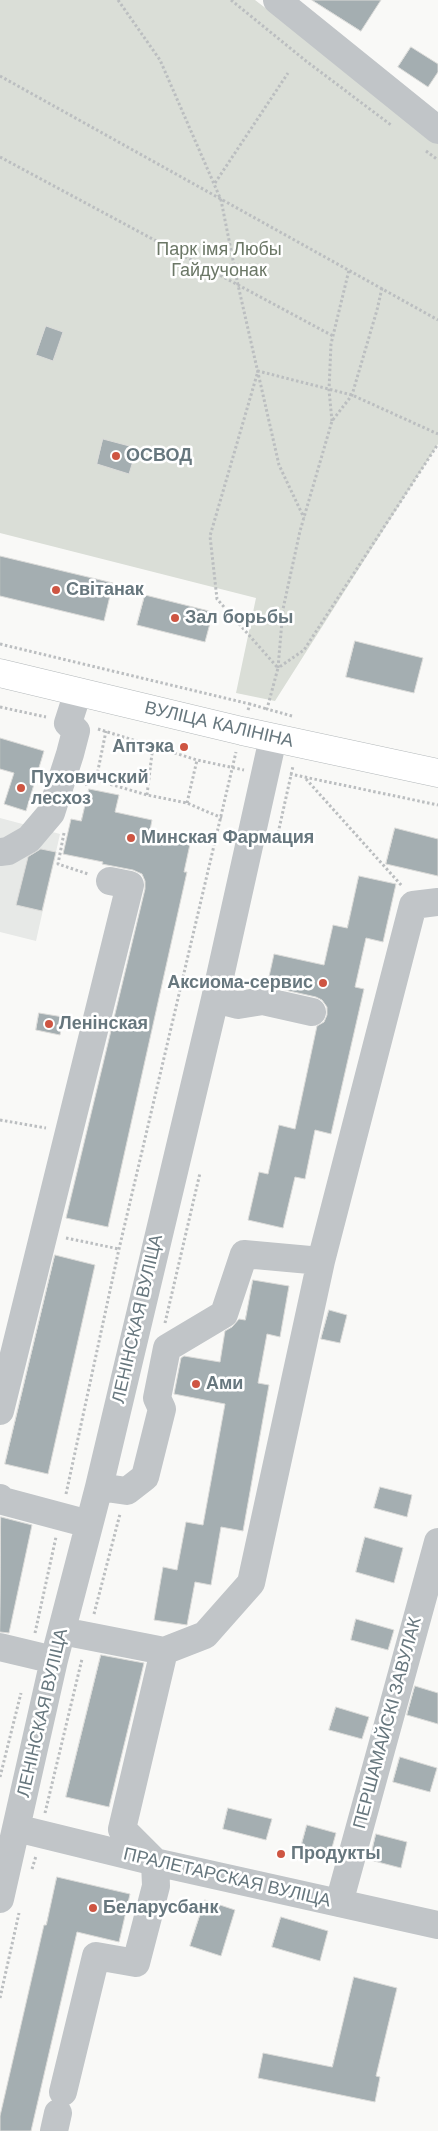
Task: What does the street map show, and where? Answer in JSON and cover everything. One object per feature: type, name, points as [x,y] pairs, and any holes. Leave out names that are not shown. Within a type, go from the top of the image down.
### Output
[{"type":"main road","name":"ВУЛІЦА КАЛІНІНА","points":[[0,673],[273,738],[438,773]]},
{"type":"street","points":[[277,0],[430,139]]},
{"type":"street","points":[[0,852],[8,851],[29,839],[51,812],[76,731],[68,722],[78,692]]},
{"type":"street","name":"ЛЕНІНСКАЯ ВУЛІЦА","points":[[0,1899],[16,1828],[42,1657],[62,1631],[99,1487],[215,999],[273,738]]},
{"type":"street","points":[[0,1412],[130,885],[110,881]]},
{"type":"street","points":[[62,1631],[164,1651],[205,1635],[250,1582],[321,1261],[425,904]]},
{"type":"street","points":[[215,999],[238,1005],[263,1001],[312,1012]]},
{"type":"street","points":[[99,1487],[126,1491],[145,1477],[162,1409],[157,1398],[167,1348],[224,1314],[244,1254],[321,1261]]},
{"type":"street","points":[[0,1498],[3,1501],[89,1524]]},
{"type":"street","name":"ПЕРШАМАЙСКІ ЗАВУЛАК","points":[[339,1903],[438,1542]]},
{"type":"street","points":[[0,1647],[42,1657]]},
{"type":"street","points":[[59,2112],[96,1956],[136,1963],[156,1886],[155,1862],[122,1829],[164,1651]]},
{"type":"street","name":"ПРАЛЕТАРСКАЯ ВУЛІЦА","points":[[16,1828],[155,1862],[438,1925]]},
{"type":"path","points":[[118,0],[160,60],[222,200],[238,285],[279,465],[304,518]]},
{"type":"path","points":[[231,0],[306,61],[399,130]]},
{"type":"path","points":[[214,184],[288,73]]},
{"type":"path","points":[[0,76],[438,320]]},
{"type":"path","points":[[430,139],[438,160]]},
{"type":"path","points":[[0,157],[333,336]]},
{"type":"path","points":[[332,421],[329,390],[333,336],[349,270]]},
{"type":"path","points":[[294,716],[267,709],[278,668],[283,609],[304,518],[332,421],[352,395],[382,288]]},
{"type":"path","points":[[258,371],[352,395],[438,434]]},
{"type":"path","points":[[258,371],[210,536],[217,600],[278,668]]},
{"type":"path","points":[[278,668],[304,650],[438,444]]},
{"type":"path","points":[[0,644],[250,704]]},
{"type":"path","points":[[0,707],[106,731],[197,760],[265,774],[291,774],[438,806]]},
{"type":"path","points":[[96,780],[106,731]]},
{"type":"path","points":[[147,795],[153,745]]},
{"type":"path","points":[[186,803],[197,760]]},
{"type":"path","points":[[42,1657],[61,1516],[119,1249],[222,818],[232,767]]},
{"type":"path","points":[[305,778],[408,893],[425,904]]},
{"type":"path","points":[[79,788],[96,780],[147,795],[186,803],[222,818]]},
{"type":"path","points":[[65,831],[58,864],[110,881]]},
{"type":"path","points":[[0,1120],[68,1133]]},
{"type":"path","points":[[44,1233],[119,1249]]},
{"type":"path","points":[[0,1777],[21,1692]]},
{"type":"shaded area","points":[[0,818],[60,834],[36,941],[0,932]]},
{"type":"green space","name":"Парк імя Любы Гайдучонак","points":[[0,0],[255,0],[438,141],[438,444],[275,701],[236,693],[256,598],[0,533]]},
{"type":"building","points":[[312,0],[381,0],[361,31]]},
{"type":"building","points":[[411,47],[438,64],[438,72],[428,87],[398,67]]},
{"type":"building","points":[[46,326],[63,332],[53,361],[36,355]]},
{"type":"building","name":"ОСВОД","points":[[103,439],[137,448],[129,474],[97,464]]},
{"type":"building","name":"Світанак","points":[[0,556],[113,583],[104,621],[0,596]]},
{"type":"building","name":"Зал борьбы","points":[[145,595],[213,612],[205,642],[137,625]]},
{"type":"building","points":[[355,641],[423,658],[414,693],[346,677]]},
{"type":"building","name":"Пуховичский лесхоз","points":[[0,738],[44,751],[26,811],[4,804],[14,773],[0,769]]},
{"type":"building","points":[[89,789],[119,795],[115,812],[152,820],[149,835],[190,844],[184,872],[187,872],[108,1227],[66,1218],[145,889],[145,881],[142,874],[133,870],[63,854],[71,819],[81,821]]},
{"type":"building","points":[[395,828],[438,839],[438,876],[386,864]]},
{"type":"building","points":[[41,849],[56,852],[42,911],[16,905],[28,857]]},
{"type":"building","points":[[359,876],[396,884],[383,942],[366,938],[355,987],[364,989],[331,1134],[315,1130],[305,1179],[295,1177],[283,1228],[248,1220],[259,1172],[268,1174],[279,1125],[295,1129],[317,1026],[324,1022],[327,1015],[327,1007],[322,1000],[316,997],[267,986],[274,954],[324,965],[333,925],[347,928]]},
{"type":"building","name":"Ленінская","points":[[39,1013],[63,1017],[60,1035],[36,1030]]},
{"type":"building","points":[[55,1255],[95,1265],[48,1474],[5,1464]]},
{"type":"building","points":[[253,1280],[289,1286],[280,1337],[267,1334],[258,1383],[269,1385],[243,1531],[221,1527],[211,1585],[195,1582],[187,1625],[154,1620],[163,1567],[177,1570],[186,1522],[203,1525],[225,1404],[174,1394],[181,1358],[184,1356],[220,1362],[225,1331],[232,1327],[239,1319],[245,1320]]},
{"type":"building","points":[[329,1310],[347,1315],[340,1343],[321,1339]]},
{"type":"building","points":[[380,1487],[412,1495],[407,1517],[374,1508]]},
{"type":"building","points":[[1,1517],[32,1525],[9,1633],[0,1632]]},
{"type":"building","points":[[365,1537],[403,1548],[394,1583],[356,1572]]},
{"type":"building","points":[[356,1619],[394,1630],[388,1650],[351,1640]]},
{"type":"building","points":[[101,1655],[144,1663],[109,1807],[66,1797]]},
{"type":"building","points":[[415,1686],[438,1693],[438,1724],[407,1715]]},
{"type":"building","points":[[336,1707],[369,1717],[362,1739],[329,1730]]},
{"type":"building","points":[[400,1757],[437,1768],[430,1792],[393,1782]]},
{"type":"building","points":[[228,1808],[272,1819],[266,1840],[223,1829]]},
{"type":"building","points":[[307,1825],[336,1833],[330,1855],[301,1847]]},
{"type":"building","points":[[376,1834],[407,1842],[401,1868],[370,1860]]},
{"type":"building","points":[[57,1877],[130,1894],[119,1942],[77,1932],[31,2131],[0,2131],[0,2116],[44,1925],[46,1925]]},
{"type":"building","points":[[205,1900],[235,1910],[221,1956],[190,1946]]},
{"type":"building","points":[[281,1917],[328,1931],[320,1961],[272,1947]]},
{"type":"building","points":[[354,1977],[397,1988],[376,2076],[380,2077],[375,2102],[258,2078],[263,2053],[332,2067]]},
{"type":"place","name":"ОСВОД","points":[[116,456]]},
{"type":"place","name":"Світанак","points":[[56,590]]},
{"type":"place","name":"Зал борьбы","points":[[175,618]]},
{"type":"place","name":"Аптэка","points":[[184,747]]},
{"type":"place","name":"Пуховичский лесхоз","points":[[21,788]]},
{"type":"place","name":"Минская Фармация","points":[[131,838]]},
{"type":"place","name":"Аксиома-сервис","points":[[323,983]]},
{"type":"place","name":"Ленінская","points":[[49,1024]]},
{"type":"place","name":"Ами","points":[[196,1384]]},
{"type":"place","name":"Продукты","points":[[281,1854]]},
{"type":"place","name":"Беларусбанк","points":[[93,1908]]}]
